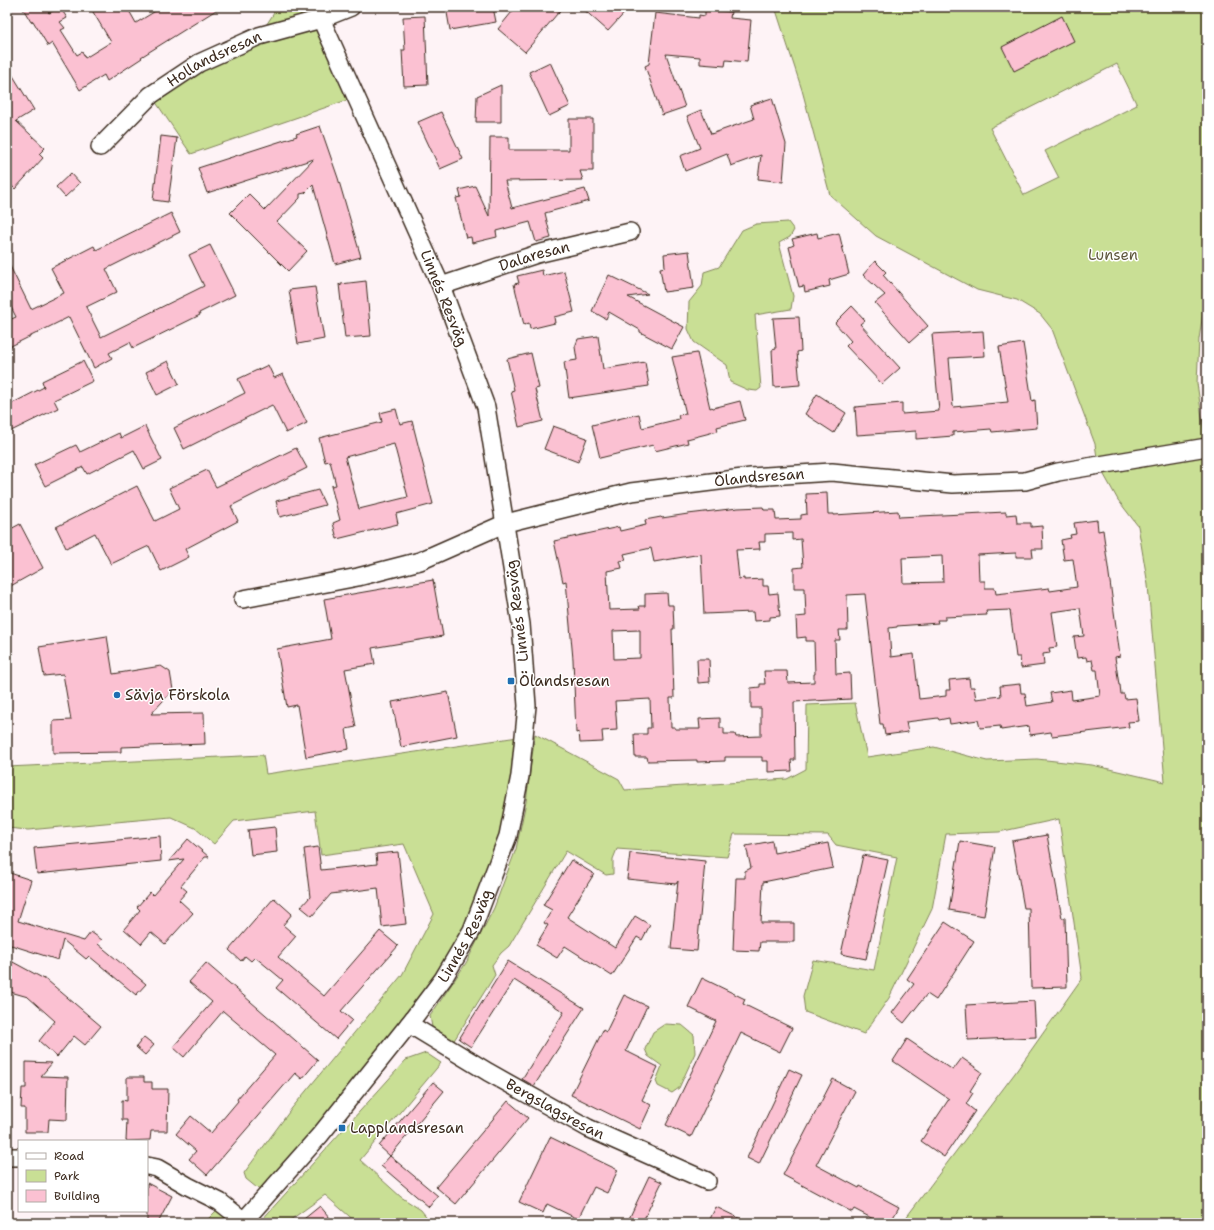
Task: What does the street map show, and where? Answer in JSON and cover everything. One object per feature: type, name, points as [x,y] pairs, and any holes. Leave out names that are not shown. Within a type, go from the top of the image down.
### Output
[{"type":"street","name":"Hollandsresan","points":[[100,147],[151,95],[199,63],[259,36],[321,19],[351,7]]},
{"type":"street","name":"Linnés Resväg","points":[[243,1222],[321,1134],[408,1024],[443,979],[472,930],[508,836],[520,776],[527,706],[521,624],[506,523],[486,407],[441,286],[321,19]]},
{"type":"street","name":"Dalaresan","points":[[441,286],[537,254],[630,232]]},
{"type":"street","name":"Ölandsresan","points":[[243,599],[358,577],[420,561],[506,523],[631,492],[751,477],[832,472],[953,484],[1025,481],[1058,472],[1098,464],[1207,447]]},
{"type":"street","name":"Bergslagsresan","points":[[408,1024],[488,1072],[588,1128],[707,1181]]},
{"type":"street","points":[[7,1157],[18,1157]]},
{"type":"street","points":[[148,1166],[157,1168],[220,1202],[243,1222]]},
{"type":"green space","points":[[271,7],[314,7],[321,19],[356,97],[191,154],[151,95],[259,36],[274,13]]},
{"type":"green space","name":"Lunsen","points":[[775,7],[1207,7],[1207,287],[1199,339],[1197,383],[1203,424],[1207,438],[1207,1223],[902,1223],[1015,1073],[1082,978],[1059,819],[999,832],[946,834],[932,909],[889,998],[864,1034],[805,1012],[803,996],[813,960],[874,970],[897,857],[836,845],[828,835],[734,834],[727,857],[617,849],[613,859],[613,874],[606,875],[566,851],[509,946],[501,953],[492,965],[495,975],[453,1042],[432,1027],[430,1016],[466,963],[494,908],[516,849],[526,802],[535,734],[619,779],[625,790],[787,779],[806,769],[807,705],[855,703],[867,757],[934,747],[987,761],[1037,759],[1092,765],[1165,782],[1148,585],[1138,526],[1118,500],[1098,464],[1095,444],[1052,329],[1040,314],[1017,300],[977,290],[876,236],[830,195],[802,90]],"holes":[[[1117,64],[1137,105],[1045,151],[1059,178],[1024,195],[990,128]]]},
{"type":"green space","points":[[788,222],[794,230],[790,237],[779,243],[793,296],[791,309],[755,315],[761,388],[757,391],[748,390],[730,382],[727,365],[694,342],[688,329],[689,302],[702,286],[704,272],[719,267],[742,230],[756,224]]},
{"type":"green space","points":[[518,737],[505,819],[491,866],[456,948],[390,1040],[262,1192],[246,1179],[244,1173],[292,1108],[402,975],[434,914],[404,844],[321,855],[315,811],[234,821],[214,844],[195,828],[171,817],[28,830],[7,828],[7,767],[263,755],[266,774]]},
{"type":"green space","points":[[665,1024],[682,1025],[694,1035],[695,1053],[679,1088],[672,1093],[658,1086],[656,1081],[662,1066],[648,1056],[645,1049],[653,1032]]},
{"type":"green space","points":[[426,1053],[441,1063],[360,1160],[401,1197],[421,1210],[429,1220],[425,1223],[357,1223],[325,1195],[289,1221],[290,1223],[259,1223],[406,1060]]},
{"type":"green space","points":[[220,1207],[227,1215],[229,1223],[204,1223]]},
{"type":"building","points":[[22,7],[55,7],[48,12],[49,13],[60,7],[67,18],[60,22],[65,28],[61,30],[77,55],[82,52],[85,58],[111,42],[90,7],[127,7],[136,23],[162,7],[221,7],[141,57],[142,58],[107,81],[104,75],[80,90],[52,43],[48,46],[33,21],[31,22]]},
{"type":"building","points":[[446,7],[493,7],[496,22],[450,30]]},
{"type":"building","points":[[516,7],[563,7],[525,52],[498,29]]},
{"type":"building","points":[[581,7],[630,7],[608,31]]},
{"type":"building","points":[[705,9],[731,12],[730,18],[751,20],[747,62],[726,60],[725,66],[700,64],[700,57],[666,54],[685,107],[662,115],[645,66],[649,64],[655,13],[699,18],[699,15],[705,16]]},
{"type":"building","points":[[425,16],[428,85],[404,86],[402,50],[405,50],[403,17]]},
{"type":"building","points":[[1062,16],[1074,41],[1014,71],[1002,47]]},
{"type":"building","points":[[550,62],[570,106],[549,116],[529,72]]},
{"type":"building","points":[[7,66],[34,110],[16,121],[45,148],[39,154],[43,158],[15,189],[7,181]]},
{"type":"building","points":[[501,85],[501,122],[476,122],[477,96]]},
{"type":"building","points":[[772,98],[786,144],[783,182],[758,179],[761,155],[731,166],[727,154],[685,171],[680,156],[700,148],[687,116],[701,110],[711,134],[754,119],[750,105]]},
{"type":"building","points":[[441,112],[463,159],[440,169],[418,122]]},
{"type":"building","points":[[569,119],[593,119],[593,171],[580,171],[583,180],[505,181],[512,208],[585,189],[589,201],[545,213],[551,238],[536,242],[530,222],[496,231],[497,237],[472,243],[471,237],[466,238],[456,198],[461,197],[459,190],[475,186],[489,216],[490,137],[509,137],[509,150],[569,150]]},
{"type":"building","points":[[320,126],[338,178],[361,257],[335,264],[313,185],[305,193],[300,194],[300,198],[277,222],[307,251],[288,271],[230,213],[249,194],[265,210],[314,159],[207,193],[198,168],[297,136],[296,134]]},
{"type":"building","points":[[161,136],[177,138],[168,202],[153,200]]},
{"type":"building","points":[[71,173],[80,183],[65,197],[56,187]]},
{"type":"building","points":[[171,213],[180,232],[106,269],[117,292],[86,307],[101,337],[204,286],[189,255],[210,245],[235,295],[199,313],[200,315],[133,348],[130,342],[109,353],[112,358],[94,368],[69,317],[7,348],[7,321],[16,317],[7,299],[7,260],[31,309],[64,293],[51,268],[94,246],[96,250]]},
{"type":"building","points":[[817,233],[818,238],[839,233],[849,274],[829,280],[830,286],[805,292],[804,286],[799,287],[789,247],[794,245],[792,239]]},
{"type":"building","points":[[689,251],[694,288],[664,292],[660,268],[665,267],[664,254]]},
{"type":"building","points":[[875,261],[886,272],[883,275],[928,326],[910,342],[875,303],[885,295],[863,275]]},
{"type":"building","points":[[542,270],[543,276],[564,271],[574,312],[554,317],[555,323],[530,329],[529,323],[524,325],[514,284],[519,283],[517,276]]},
{"type":"building","points":[[609,275],[648,294],[628,297],[684,327],[672,349],[640,332],[640,330],[609,312],[606,319],[592,311]]},
{"type":"building","points":[[366,281],[371,336],[345,338],[339,284],[341,286],[341,284]]},
{"type":"building","points":[[315,287],[324,339],[298,344],[289,290]]},
{"type":"building","points":[[852,306],[865,320],[860,324],[900,368],[882,384],[846,346],[851,341],[835,323]]},
{"type":"building","points":[[799,317],[801,351],[797,352],[800,385],[774,387],[772,350],[776,349],[773,318]]},
{"type":"building","points":[[983,331],[985,356],[949,358],[953,407],[1008,402],[999,347],[1023,343],[1032,401],[1035,400],[1037,428],[992,432],[991,429],[953,432],[953,436],[916,439],[916,431],[857,435],[855,407],[902,403],[902,414],[939,411],[932,334]]},
{"type":"building","points":[[598,336],[603,369],[645,362],[649,386],[569,398],[564,362],[577,360],[575,347],[578,339]]},
{"type":"building","points":[[531,353],[539,388],[535,389],[543,421],[519,427],[511,391],[514,390],[507,359]]},
{"type":"building","points":[[697,353],[710,408],[740,401],[745,420],[717,427],[718,431],[687,439],[688,443],[655,451],[653,445],[600,458],[592,425],[639,414],[642,428],[679,419],[678,415],[686,414],[672,357]]},
{"type":"building","points":[[83,361],[93,381],[54,400],[58,408],[7,433],[7,406],[44,387],[42,381]]},
{"type":"building","points":[[168,361],[179,384],[157,395],[146,372]]},
{"type":"building","points":[[268,365],[274,378],[283,374],[307,423],[286,433],[272,405],[184,449],[174,428],[245,393],[238,379]]},
{"type":"building","points":[[817,394],[846,413],[834,433],[805,414]]},
{"type":"building","points":[[396,409],[400,424],[412,421],[433,504],[396,514],[398,524],[337,539],[333,523],[340,520],[331,486],[336,485],[330,461],[325,462],[319,438],[382,422],[380,413]],"holes":[[[394,444],[408,497],[359,509],[345,457]]]},
{"type":"building","points":[[145,426],[162,460],[144,469],[134,450],[87,474],[83,467],[45,486],[34,465],[76,445],[80,452],[119,433],[121,438]]},
{"type":"building","points":[[553,426],[587,438],[578,462],[544,449]]},
{"type":"building","points":[[296,448],[307,468],[231,506],[238,521],[185,549],[189,557],[161,571],[149,546],[111,564],[95,533],[66,548],[56,527],[137,486],[155,521],[179,509],[169,488],[207,470],[216,487]]},
{"type":"building","points":[[318,490],[325,505],[280,517],[276,501]]},
{"type":"building","points":[[827,493],[828,514],[834,515],[898,511],[899,517],[1006,512],[1006,515],[1016,514],[1017,523],[1031,523],[1031,527],[1042,526],[1043,549],[1032,549],[1033,557],[1016,557],[1016,553],[978,555],[979,581],[985,581],[985,588],[995,588],[996,594],[1049,588],[1050,591],[1077,587],[1073,559],[1064,560],[1061,540],[1071,538],[1070,535],[1076,534],[1074,523],[1097,520],[1098,531],[1103,530],[1120,656],[1115,657],[1119,685],[1121,694],[1124,694],[1125,699],[1136,698],[1139,721],[1128,722],[1129,727],[1052,736],[1051,732],[1030,735],[1029,726],[1001,730],[1000,726],[980,728],[978,720],[950,724],[949,718],[939,720],[938,718],[906,722],[908,732],[885,735],[883,724],[880,724],[865,594],[847,595],[848,630],[839,630],[840,640],[835,640],[836,674],[850,673],[851,699],[794,702],[795,760],[791,760],[792,771],[768,772],[768,761],[762,761],[762,757],[725,757],[725,761],[697,762],[697,760],[648,761],[647,757],[635,757],[634,734],[647,734],[647,728],[651,728],[650,699],[615,701],[617,730],[602,731],[603,742],[580,743],[579,732],[576,733],[573,659],[566,581],[563,582],[554,541],[619,527],[620,531],[646,525],[645,520],[661,517],[738,508],[763,507],[764,510],[775,510],[776,520],[801,519],[801,515],[807,514],[806,494]],"holes":[[[792,533],[792,540],[801,539],[803,567],[794,568],[794,588],[804,588],[806,616],[796,617],[797,638],[806,637],[806,641],[814,641],[814,682],[788,683],[787,671],[764,671],[765,684],[760,684],[760,687],[751,688],[751,708],[761,708],[761,736],[736,737],[735,734],[724,734],[724,728],[720,728],[720,718],[699,719],[700,729],[675,729],[675,727],[671,727],[670,698],[674,698],[672,629],[674,629],[673,605],[668,605],[667,593],[645,594],[645,606],[639,606],[640,609],[609,610],[607,571],[622,568],[620,561],[626,560],[624,554],[651,548],[654,562],[701,554],[704,614],[753,612],[754,621],[770,620],[770,617],[780,616],[778,593],[769,594],[768,586],[763,586],[763,579],[739,579],[736,550],[760,549],[759,542],[765,542],[765,534]],[[942,556],[943,582],[903,583],[902,558]],[[1080,608],[1084,636],[1074,637],[1077,658],[1086,657],[1087,661],[1092,660],[1094,670],[1097,670],[1100,696],[1072,700],[1071,690],[1050,693],[1052,702],[1027,706],[1025,693],[1021,693],[1020,684],[1000,686],[1001,696],[976,699],[974,687],[970,687],[969,678],[949,680],[950,690],[946,690],[946,696],[919,699],[914,654],[891,657],[889,628],[938,623],[937,620],[945,620],[945,617],[987,615],[986,611],[1010,610],[1016,657],[1020,657],[1021,668],[1044,665],[1043,654],[1050,653],[1049,648],[1057,647],[1052,612]],[[640,630],[640,658],[614,659],[613,631]]]},
{"type":"building","points":[[20,524],[43,568],[7,588],[7,531]]},
{"type":"building","points":[[433,580],[443,636],[372,648],[375,664],[345,669],[356,727],[346,729],[349,749],[306,757],[297,705],[287,707],[277,649],[331,639],[324,599]]},
{"type":"building","name":"Sävja Förskola","points":[[107,636],[113,674],[161,666],[170,672],[173,690],[151,714],[204,713],[205,744],[121,747],[121,752],[53,753],[53,721],[71,720],[63,674],[44,676],[39,647]]},
{"type":"building","points":[[697,659],[709,659],[710,682],[698,683]]},
{"type":"building","points":[[448,692],[457,736],[401,747],[392,702]]},
{"type":"building","points":[[275,827],[277,852],[251,855],[248,830]]},
{"type":"building","points":[[1047,835],[1062,918],[1065,918],[1067,987],[1031,988],[1029,908],[1024,908],[1012,841]]},
{"type":"building","points":[[160,836],[161,861],[37,874],[34,848]]},
{"type":"building","points":[[188,839],[209,857],[205,857],[181,886],[187,891],[179,900],[193,913],[165,944],[151,932],[141,944],[124,929],[140,910],[137,907],[150,892],[153,895],[184,859],[169,861]]},
{"type":"building","points":[[772,841],[774,853],[828,843],[833,868],[763,882],[761,923],[794,923],[794,942],[760,942],[759,951],[733,950],[736,878],[745,878],[745,871],[751,868],[746,846]]},
{"type":"building","points":[[960,841],[995,847],[984,916],[949,910]]},
{"type":"building","points":[[318,847],[321,870],[377,864],[376,854],[398,852],[406,924],[382,927],[378,888],[331,894],[312,916],[301,907],[310,897],[304,849]]},
{"type":"building","points":[[630,853],[705,861],[697,951],[671,949],[678,881],[676,884],[627,879]]},
{"type":"building","points":[[863,855],[888,860],[866,959],[841,954]]},
{"type":"building","points":[[571,860],[594,874],[567,917],[615,948],[635,916],[650,925],[642,940],[637,937],[612,976],[565,946],[557,958],[536,945],[548,925],[544,923],[552,910],[543,905]]},
{"type":"building","points":[[7,872],[31,880],[18,921],[84,941],[91,932],[102,940],[98,944],[146,984],[136,995],[89,956],[86,959],[63,940],[58,960],[11,945],[10,947],[7,946]]},
{"type":"building","points":[[274,898],[292,914],[283,925],[296,936],[278,957],[324,996],[380,931],[398,946],[341,1011],[352,1020],[336,1039],[276,988],[283,980],[255,957],[251,961],[245,956],[241,961],[229,950]]},
{"type":"building","points":[[945,922],[974,941],[936,1000],[927,994],[904,1023],[892,1013],[914,984],[907,979]]},
{"type":"building","points":[[11,961],[48,981],[101,1026],[85,1045],[74,1036],[57,1057],[39,1041],[55,1021],[28,997],[7,991],[7,976]]},
{"type":"building","points":[[508,961],[584,1008],[534,1086],[522,1079],[564,1012],[514,980],[471,1047],[459,1039]]},
{"type":"building","points":[[206,963],[318,1060],[302,1079],[295,1073],[207,1175],[189,1159],[196,1151],[176,1134],[191,1116],[211,1133],[238,1101],[237,1099],[275,1055],[223,1011],[184,1057],[173,1047],[212,1002],[189,982]]},
{"type":"building","points":[[702,978],[745,999],[743,1004],[792,1028],[780,1052],[741,1033],[691,1137],[666,1125],[716,1021],[688,1007]]},
{"type":"building","points":[[624,995],[647,1006],[626,1051],[658,1067],[642,1100],[651,1105],[640,1129],[571,1095],[603,1030],[606,1032]]},
{"type":"building","points":[[1034,1001],[1036,1037],[968,1040],[966,1005]]},
{"type":"building","points":[[144,1037],[154,1045],[145,1055],[136,1047]]},
{"type":"building","points":[[907,1039],[953,1070],[962,1058],[982,1072],[970,1091],[973,1093],[966,1104],[975,1111],[944,1157],[921,1141],[949,1099],[893,1061]]},
{"type":"building","points":[[26,1062],[52,1063],[41,1076],[68,1077],[67,1120],[49,1119],[48,1132],[25,1132],[25,1108],[21,1108],[22,1088],[26,1088]]},
{"type":"building","points":[[789,1069],[802,1075],[759,1164],[747,1158]]},
{"type":"building","points":[[127,1077],[144,1077],[144,1082],[152,1082],[152,1089],[168,1089],[167,1131],[151,1131],[150,1140],[126,1140],[127,1120],[122,1120],[122,1100],[127,1101]]},
{"type":"building","points":[[833,1079],[855,1091],[816,1165],[899,1207],[890,1223],[881,1223],[854,1209],[852,1212],[783,1175]]},
{"type":"building","points":[[433,1082],[444,1091],[390,1156],[379,1146]]},
{"type":"building","points":[[508,1101],[528,1118],[456,1204],[436,1187]]},
{"type":"building","points":[[550,1137],[618,1170],[607,1193],[594,1187],[578,1219],[547,1204],[543,1213],[519,1202]]},
{"type":"building","points":[[390,1156],[438,1196],[429,1207],[381,1166]]},
{"type":"building","points":[[649,1176],[662,1182],[642,1223],[627,1223]]},
{"type":"building","points":[[148,1184],[172,1196],[158,1223],[147,1223]]},
{"type":"building","points":[[320,1206],[334,1223],[299,1223]]},
{"type":"building","points":[[716,1207],[749,1223],[708,1223]]},
{"type":"place","name":"Ölandsresan","points":[[511,681]]},
{"type":"place","name":"Sävja Förskola","points":[[117,695]]},
{"type":"place","name":"Lapplandsresan","points":[[342,1128]]}]
